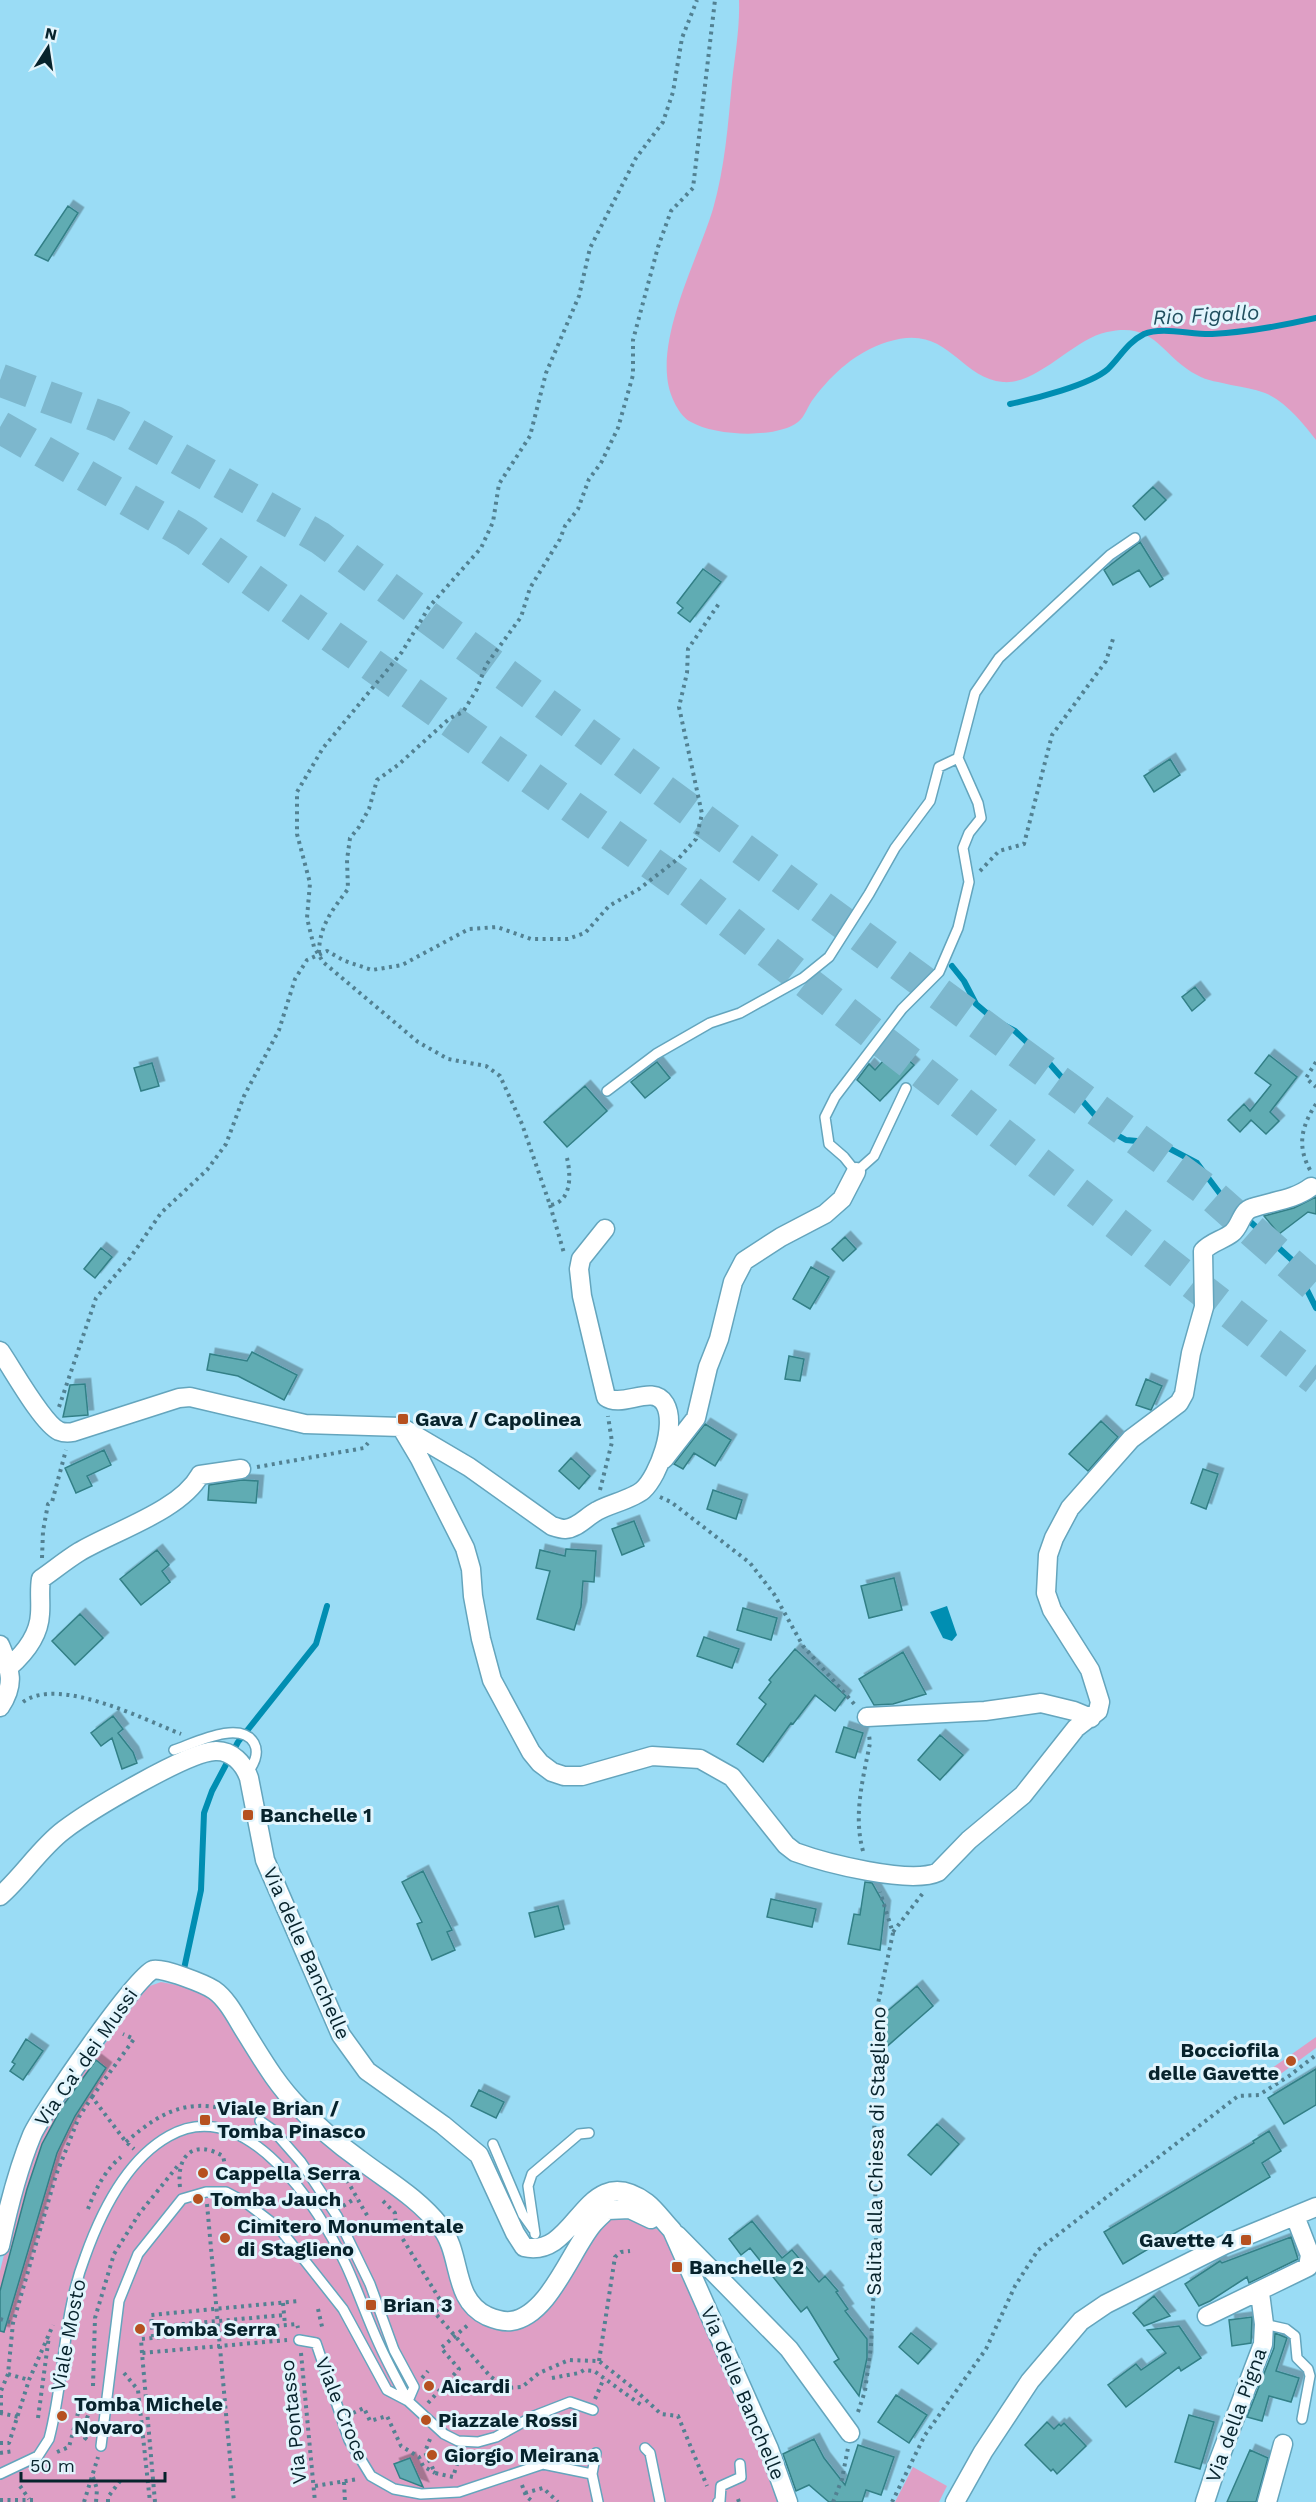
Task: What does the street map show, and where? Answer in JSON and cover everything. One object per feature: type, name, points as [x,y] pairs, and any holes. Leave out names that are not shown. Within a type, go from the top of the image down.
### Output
[{"type":"street","points":[[0,1351],[59,1430],[190,1397],[305,1424],[392,1427],[469,1467],[552,1526],[565,1529],[585,1520],[594,1512],[643,1490],[696,1418],[733,1282],[744,1261],[781,1237],[825,1214],[842,1199],[856,1172]]},
{"type":"street","points":[[392,1427],[420,1459],[465,1548],[471,1569],[481,1640],[492,1680],[525,1742],[540,1763],[552,1772],[564,1776],[582,1776],[652,1756],[700,1759],[732,1776],[786,1845],[795,1852],[870,1872],[914,1877],[932,1875],[938,1872],[969,1840],[1023,1795],[1076,1728],[1098,1711],[1100,1702],[1085,1658],[1052,1610],[1046,1593],[1048,1555],[1054,1538],[1070,1508],[1131,1439],[1179,1403],[1184,1394],[1191,1353],[1204,1307],[1203,1254],[1206,1248],[1231,1233],[1250,1208],[1279,1199],[1295,1197],[1311,1187]]},
{"type":"street","points":[[605,1229],[582,1259],[579,1269],[582,1296],[606,1397],[618,1402],[653,1396],[665,1404],[668,1420],[661,1464]]},
{"type":"street","points":[[9,1667],[25,1652],[35,1634],[40,1616],[41,1579],[79,1552],[157,1513],[194,1486],[200,1475],[241,1469]]},
{"type":"street","points":[[0,1645],[9,1667],[9,1688],[0,1706]]},
{"type":"street","points":[[867,1717],[985,1712],[1041,1703],[1074,1711],[1091,1718]]},
{"type":"street","points":[[0,1896],[63,1830],[123,1793],[189,1759],[219,1751],[232,1756],[242,1764],[247,1774]]},
{"type":"street","name":"Via delle Banchelle","points":[[247,1774],[265,1860],[341,2036],[354,2055],[368,2071],[443,2125],[479,2156],[515,2233],[524,2247],[534,2249],[543,2239],[560,2238],[594,2199],[607,2193],[617,2191],[626,2193],[647,2203],[672,2230],[769,2449],[788,2502]]},
{"type":"street","name":"Via Ca' dei Mussi","points":[[0,2246],[12,2190],[33,2133],[105,2025],[142,1977],[150,1970],[160,1969],[214,1990],[229,2006],[280,2089],[357,2158],[421,2204],[443,2229],[454,2251],[462,2292],[477,2311],[496,2320],[512,2321],[530,2312],[548,2294],[592,2224],[608,2210],[630,2209],[672,2230]]},
{"type":"street","points":[[955,2502],[983,2452],[1030,2381],[1081,2321],[1106,2304],[1224,2245],[1316,2207]]},
{"type":"street","points":[[1207,2316],[1248,2296],[1260,2293],[1308,2267],[1310,2255],[1295,2216]]},
{"type":"street","points":[[672,2230],[766,2323],[789,2349],[850,2433]]},
{"type":"street","name":"Via della Pigna","points":[[1205,2502],[1263,2344],[1260,2293]]},
{"type":"street","points":[[1267,2502],[1282,2444]]},
{"type":"lane","points":[[906,1088],[874,1156],[856,1172],[829,1144],[825,1117],[835,1097],[902,1009],[939,972],[958,928],[969,882],[963,848],[969,833],[981,818],[978,803],[958,758],[975,693],[999,658],[1110,555],[1135,538]]},
{"type":"lane","points":[[607,1091],[656,1054],[710,1023],[740,1013],[803,978],[828,957],[869,894],[895,848],[930,801],[939,767],[958,758]]},
{"type":"lane","points":[[174,1750],[234,1732],[248,1737],[256,1752],[256,1759],[247,1774]]},
{"type":"lane","points":[[260,2121],[273,2130],[301,2162],[337,2216],[370,2284],[393,2350],[414,2387],[408,2401]]},
{"type":"lane","name":"Viale Mosto","points":[[42,2453],[53,2424],[72,2297],[100,2220],[117,2187],[151,2149],[175,2132],[200,2125],[225,2129],[261,2148],[279,2166],[315,2212],[346,2264],[380,2345],[408,2401]]},
{"type":"lane","points":[[543,2239],[528,2186],[532,2174],[579,2134],[588,2133]]},
{"type":"lane","points":[[493,2144],[524,2215],[543,2239]]},
{"type":"lane","points":[[101,2446],[119,2301],[138,2254],[182,2199],[206,2192],[226,2192],[245,2202],[279,2228],[343,2308],[387,2390],[408,2401],[444,2434],[459,2441],[478,2442],[496,2437],[534,2416],[570,2402],[592,2410]]},
{"type":"lane","points":[[1263,2324],[1286,2329],[1294,2336],[1297,2358],[1308,2369],[1310,2376],[1302,2419]]},
{"type":"lane","name":"Viale Croce","points":[[299,2340],[316,2343],[349,2440],[371,2476],[394,2489],[421,2494],[459,2492],[543,2464],[592,2474]]},
{"type":"lane","points":[[645,2448],[650,2453],[660,2502]]},
{"type":"lane","points":[[0,2474],[42,2453]]},
{"type":"lane","points":[[596,2453],[592,2474],[598,2502]]},
{"type":"lane","points":[[718,2502],[721,2486],[741,2477],[740,2464]]},
{"type":"path","points":[[567,1158],[571,1175],[563,1199],[558,1204],[550,1205],[522,1124],[500,1076],[486,1066],[448,1059],[418,1042],[330,968],[319,954],[314,947],[307,918],[310,884],[297,834],[297,792],[323,748],[402,652],[429,607],[481,548],[493,522],[499,484],[530,436],[546,373],[579,296],[590,248],[636,158],[663,122],[673,92],[682,38],[696,0]]},
{"type":"path","points":[[319,954],[320,939],[329,913],[348,889],[347,861],[350,838],[369,809],[377,780],[398,765],[450,718],[463,712],[477,689],[486,664],[521,617],[530,588],[560,539],[565,525],[578,509],[589,479],[601,463],[618,428],[633,375],[633,340],[658,247],[671,211],[693,188],[715,0]]},
{"type":"path","points":[[41,1579],[43,1531],[48,1504],[52,1502],[66,1450],[59,1430],[96,1298],[130,1258],[161,1213],[207,1170],[226,1144],[244,1096],[279,1030],[295,979],[307,960],[323,951],[333,952],[345,961],[372,970],[402,965],[468,929],[497,927],[531,939],[568,939],[585,933],[609,906],[639,889],[679,858],[696,839],[702,814],[680,707],[687,673],[688,649],[720,602]]},
{"type":"path","points":[[969,882],[999,851],[1024,844],[1052,735],[1106,661],[1113,639]]},
{"type":"path","points":[[1316,1062],[1306,1078],[1316,1087]]},
{"type":"path","points":[[1311,1187],[1312,1176],[1300,1148],[1316,1104]]},
{"type":"path","points":[[594,1512],[612,1442],[606,1397]]},
{"type":"path","points":[[241,1469],[287,1464],[364,1448],[392,1427]]},
{"type":"path","points":[[643,1490],[671,1502],[750,1563],[774,1594],[803,1646],[867,1717],[870,1743],[859,1799],[858,1832],[864,1853]]},
{"type":"path","points":[[0,1706],[6,1710],[38,1695],[62,1694],[119,1708],[191,1737],[210,1738]]},
{"type":"path","name":"Salita alla Chiesa di Staglieno","points":[[833,2502],[842,2478],[850,2433],[865,2391],[871,2346],[876,2245],[874,2102],[878,2061],[876,2013],[893,1933],[886,1905],[870,1872]]},
{"type":"path","points":[[893,1933],[938,1872]]},
{"type":"path","points":[[19,2417],[1,2413],[1,2391],[8,2374],[13,2323],[59,2165],[79,2117],[135,2039],[123,2034]]},
{"type":"path","points":[[892,2502],[925,2435],[986,2349],[1015,2286],[1038,2250],[1238,2096],[1259,2096],[1316,2055]]},
{"type":"path","points":[[92,2097],[126,2142]]},
{"type":"path","points":[[182,2199],[179,2180],[180,2163],[184,2157],[200,2146],[223,2156],[228,2178],[226,2192]]},
{"type":"path","points":[[336,2166],[345,2176],[369,2218]]},
{"type":"path","points":[[207,2216],[234,2502]]},
{"type":"path","points":[[599,2361],[615,2257],[621,2252],[630,2251]]},
{"type":"path","points":[[153,2337],[151,2315],[299,2301]]},
{"type":"path","points":[[282,2302],[285,2325]]},
{"type":"path","points":[[152,2327],[284,2315]]},
{"type":"path","points":[[0,2319],[13,2323]]},
{"type":"path","points":[[0,2443],[9,2443],[29,2380],[55,2322]]},
{"type":"path","points":[[426,2406],[459,2369],[441,2348],[472,2322]]},
{"type":"path","points":[[155,2502],[141,2338],[297,2324]]},
{"type":"path","points":[[36,2429],[50,2330]]},
{"type":"path","points":[[142,2353],[299,2340]]},
{"type":"path","name":"Via Pontasso","points":[[299,2340],[315,2502]]},
{"type":"path","points":[[111,2355],[138,2390],[150,2502]]},
{"type":"path","points":[[552,2378],[584,2370],[594,2371],[644,2407]]},
{"type":"path","points":[[8,2374],[29,2380]]},
{"type":"path","points":[[592,2410],[604,2378]]},
{"type":"path","points":[[42,2453],[52,2454],[69,2446],[78,2414],[86,2408],[90,2411],[86,2420],[85,2438]]},
{"type":"path","points":[[341,2418],[364,2408],[370,2421],[387,2416],[401,2446],[419,2457],[423,2466],[435,2474],[453,2477],[460,2455],[459,2441]]},
{"type":"path","points":[[661,2414],[678,2416],[709,2491]]},
{"type":"path","points":[[430,2439],[425,2452],[435,2474]]},
{"type":"path","points":[[84,2502],[101,2446]]},
{"type":"path","points":[[0,2453],[20,2450]]},
{"type":"path","points":[[517,2473],[525,2493],[532,2502]]},
{"type":"path","points":[[93,2476],[97,2489],[96,2502]]},
{"type":"path","points":[[315,2486],[371,2476]]},
{"type":"path","points":[[108,2502],[108,2497],[120,2481]]},
{"type":"path","points":[[344,2482],[345,2502]]},
{"type":"path","points":[[20,2486],[34,2500]]},
{"type":"path","points":[[525,2493],[543,2488],[558,2502]]},
{"type":"path","points":[[0,2500],[34,2500]]},
{"type":"shaded area","points":[[739,0],[1316,0],[1316,440],[1280,401],[1257,390],[1201,377],[1185,368],[1148,336],[1124,330],[1094,336],[1029,376],[1016,381],[1003,382],[987,378],[974,371],[951,353],[924,339],[908,338],[887,342],[865,351],[846,364],[821,389],[800,420],[788,427],[761,433],[730,433],[702,427],[687,419],[676,405],[669,388],[667,363],[669,341],[674,318],[713,209],[720,177],[726,146]]},
{"type":"shaded area","name":"Cimitero Monumentale di Staglieno","points":[[161,1982],[192,1988],[219,2004],[268,2085],[293,2116],[409,2200],[429,2220],[479,2318],[539,2312],[608,2219],[636,2220],[663,2232],[785,2502],[0,2502],[0,2271],[20,2191],[37,2145],[59,2106],[147,1987]]},
{"type":"shaded area","name":"Bocciofila delle Gavette","points":[[1316,2037],[1316,2048],[1271,2081],[1265,2073]]},
{"type":"shaded area","points":[[913,2467],[947,2486],[939,2502],[895,2502]]},
{"type":"water","points":[[947,1606],[957,1635],[952,1641],[943,1638],[930,1612]]},
{"type":"building","points":[[68,206],[78,213],[48,261],[35,255]]},
{"type":"building","points":[[1153,487],[1166,500],[1145,520],[1133,506]]},
{"type":"building","points":[[1140,542],[1163,579],[1150,587],[1139,570],[1113,585],[1104,570]]},
{"type":"building","points":[[703,569],[721,582],[690,622],[678,613],[683,608],[677,603]]},
{"type":"building","points":[[1170,759],[1180,775],[1154,792],[1144,776]]},
{"type":"building","points":[[1195,987],[1205,1000],[1192,1011],[1182,997]]},
{"type":"building","points":[[895,1048],[914,1065],[880,1101],[857,1080],[869,1064],[875,1070]]},
{"type":"building","points":[[1269,1055],[1297,1077],[1270,1112],[1279,1121],[1266,1134],[1251,1120],[1240,1132],[1228,1120],[1244,1104],[1250,1111],[1271,1085],[1255,1073]]},
{"type":"building","points":[[657,1062],[670,1078],[645,1098],[631,1082]]},
{"type":"building","points":[[152,1063],[159,1086],[141,1091],[134,1068]]},
{"type":"building","points":[[585,1086],[607,1111],[567,1147],[544,1122]]},
{"type":"building","points":[[1316,1197],[1316,1214],[1308,1212],[1279,1234],[1264,1216],[1294,1208]]},
{"type":"building","points":[[845,1237],[856,1249],[843,1261],[832,1249]]},
{"type":"building","points":[[101,1248],[112,1257],[95,1278],[84,1269]]},
{"type":"building","points":[[811,1267],[829,1277],[810,1309],[793,1299]]},
{"type":"building","points":[[252,1352],[297,1375],[284,1400],[238,1376],[207,1370],[210,1354],[247,1361]]},
{"type":"building","points":[[789,1356],[804,1359],[800,1381],[785,1379]]},
{"type":"building","points":[[1146,1379],[1162,1386],[1151,1410],[1136,1405]]},
{"type":"building","points":[[85,1384],[88,1415],[63,1417],[70,1385]]},
{"type":"building","points":[[1101,1421],[1118,1437],[1088,1471],[1069,1454]]},
{"type":"building","points":[[705,1424],[731,1440],[715,1466],[694,1453],[683,1469],[674,1464]]},
{"type":"building","points":[[104,1450],[111,1465],[87,1476],[92,1486],[76,1493],[65,1468]]},
{"type":"building","points":[[571,1458],[590,1476],[579,1489],[559,1471]]},
{"type":"building","points":[[1203,1469],[1218,1474],[1206,1509],[1191,1503]]},
{"type":"building","points":[[242,1480],[258,1481],[256,1503],[208,1500],[209,1485]]},
{"type":"building","points":[[713,1490],[742,1500],[736,1519],[707,1509]]},
{"type":"building","points":[[634,1521],[644,1546],[622,1555],[612,1529]]},
{"type":"building","points":[[566,1549],[596,1551],[594,1582],[583,1581],[581,1607],[574,1630],[537,1619],[550,1571],[536,1568],[540,1550],[565,1556]]},
{"type":"building","points":[[157,1550],[169,1565],[162,1571],[170,1582],[141,1605],[120,1579]]},
{"type":"building","points":[[894,1578],[902,1610],[869,1618],[861,1586]]},
{"type":"building","points":[[743,1608],[777,1618],[771,1640],[737,1630]]},
{"type":"building","points":[[80,1614],[103,1638],[75,1665],[52,1641]]},
{"type":"building","points":[[704,1637],[739,1649],[732,1668],[697,1656]]},
{"type":"building","points":[[795,1649],[846,1696],[835,1711],[815,1695],[763,1762],[737,1744],[766,1704],[759,1698],[771,1682],[769,1680]]},
{"type":"building","points":[[903,1652],[926,1694],[893,1704],[874,1705],[859,1679]]},
{"type":"building","points":[[113,1716],[123,1729],[118,1733],[133,1752],[137,1763],[122,1769],[112,1738],[101,1746],[91,1733]]},
{"type":"building","points":[[844,1727],[863,1733],[855,1758],[836,1752]]},
{"type":"building","points":[[940,1735],[963,1755],[940,1780],[918,1760]]},
{"type":"building","points":[[423,1871],[452,1930],[447,1932],[455,1950],[432,1960],[417,1924],[422,1922],[402,1882]]},
{"type":"building","points":[[865,1882],[872,1883],[885,1906],[880,1950],[848,1944],[854,1914],[860,1915]]},
{"type":"building","points":[[771,1899],[816,1909],[812,1927],[767,1917]]},
{"type":"building","points":[[558,1906],[564,1929],[535,1937],[529,1913]]},
{"type":"building","points":[[917,1986],[933,2006],[884,2049],[884,2014]]},
{"type":"building","points":[[26,2039],[43,2051],[23,2080],[10,2071],[15,2064],[12,2062]]},
{"type":"building","points":[[96,2060],[106,2068],[75,2116],[57,2153],[4,2332],[0,2331],[0,2291],[27,2189],[42,2144],[62,2107]]},
{"type":"building","points":[[1316,2069],[1316,2105],[1284,2124],[1268,2098]]},
{"type":"building","points":[[479,2090],[504,2102],[496,2118],[471,2106]]},
{"type":"building","points":[[937,2124],[959,2144],[931,2175],[908,2155]]},
{"type":"building","points":[[1269,2131],[1281,2151],[1262,2163],[1270,2177],[1123,2264],[1104,2232],[1254,2143],[1253,2141]]},
{"type":"building","points":[[752,2221],[782,2258],[792,2250],[819,2282],[825,2276],[838,2291],[836,2292],[848,2309],[845,2311],[867,2339],[867,2358],[859,2396],[834,2362],[839,2359],[807,2307],[801,2312],[750,2248],[741,2255],[729,2239]]},
{"type":"building","points":[[1291,2237],[1298,2259],[1249,2283],[1247,2277],[1199,2306],[1185,2284],[1220,2261],[1222,2263]]},
{"type":"building","points":[[1154,2296],[1170,2316],[1144,2326],[1133,2313]]},
{"type":"building","points":[[1252,2317],[1251,2343],[1232,2346],[1229,2320]]},
{"type":"building","points":[[1179,2326],[1201,2358],[1181,2371],[1179,2367],[1126,2407],[1108,2385],[1136,2364],[1141,2370],[1166,2353],[1147,2330]]},
{"type":"building","points":[[911,2333],[931,2349],[918,2364],[899,2347]]},
{"type":"building","points":[[1275,2333],[1287,2338],[1276,2371],[1299,2378],[1291,2402],[1269,2396],[1262,2421],[1247,2417],[1274,2348]]},
{"type":"building","points":[[896,2395],[927,2415],[909,2443],[878,2422]]},
{"type":"building","points":[[1189,2415],[1214,2422],[1200,2469],[1175,2462]]},
{"type":"building","points":[[1047,2422],[1054,2429],[1064,2423],[1086,2446],[1057,2474],[1053,2469],[1051,2471],[1025,2445]]},
{"type":"building","points":[[814,2439],[824,2458],[845,2485],[858,2445],[894,2457],[881,2495],[866,2490],[862,2502],[829,2502],[809,2485],[796,2491],[783,2454]]},
{"type":"building","points":[[1250,2450],[1268,2458],[1256,2502],[1227,2502]]},
{"type":"building","points":[[410,2458],[423,2487],[400,2478],[394,2464]]},
{"type":"waterway","name":"Rio Figallo","points":[[1010,404],[1061,391],[1100,375],[1133,341],[1151,332],[1225,333],[1316,318]]},
{"type":"waterway","points":[[952,966],[964,981],[976,1004],[996,1021],[1015,1031],[1049,1063],[1108,1130],[1126,1140],[1159,1143],[1197,1163],[1221,1195],[1292,1260],[1316,1308]]},
{"type":"waterway","points":[[184,1969],[201,1890],[204,1813],[212,1791],[238,1742],[316,1644],[327,1606]]},
{"type":"tunnel","points":[[0,380],[114,422],[320,538],[1206,1190],[1316,1287]]},
{"type":"tunnel","points":[[0,427],[186,533],[682,885],[1316,1379]]},
{"type":"place","name":"Gava / Capolinea","points":[[403,1419]]},
{"type":"place","name":"Banchelle 1","points":[[248,1815]]},
{"type":"place","name":"Bocciofila delle Gavette","points":[[1291,2061]]},
{"type":"place","name":"Viale Brian / Tomba Pinasco","points":[[205,2120]]},
{"type":"place","name":"Cappella Serra","points":[[203,2173]]},
{"type":"place","name":"Tomba Jauch","points":[[198,2199]]},
{"type":"place","name":"Cimitero Monumentale di Staglieno","points":[[225,2238]]},
{"type":"place","name":"Gavette 4","points":[[1246,2240]]},
{"type":"place","name":"Banchelle 2","points":[[677,2267]]},
{"type":"place","name":"Brian 3","points":[[371,2305]]},
{"type":"place","name":"Tomba Serra","points":[[140,2329]]},
{"type":"place","name":"Aicardi","points":[[429,2386]]},
{"type":"place","name":"Tomba Michele Novaro","points":[[62,2416]]},
{"type":"place","name":"Piazzale Rossi","points":[[426,2420]]},
{"type":"place","name":"Giorgio Meirana","points":[[432,2455]]}]
